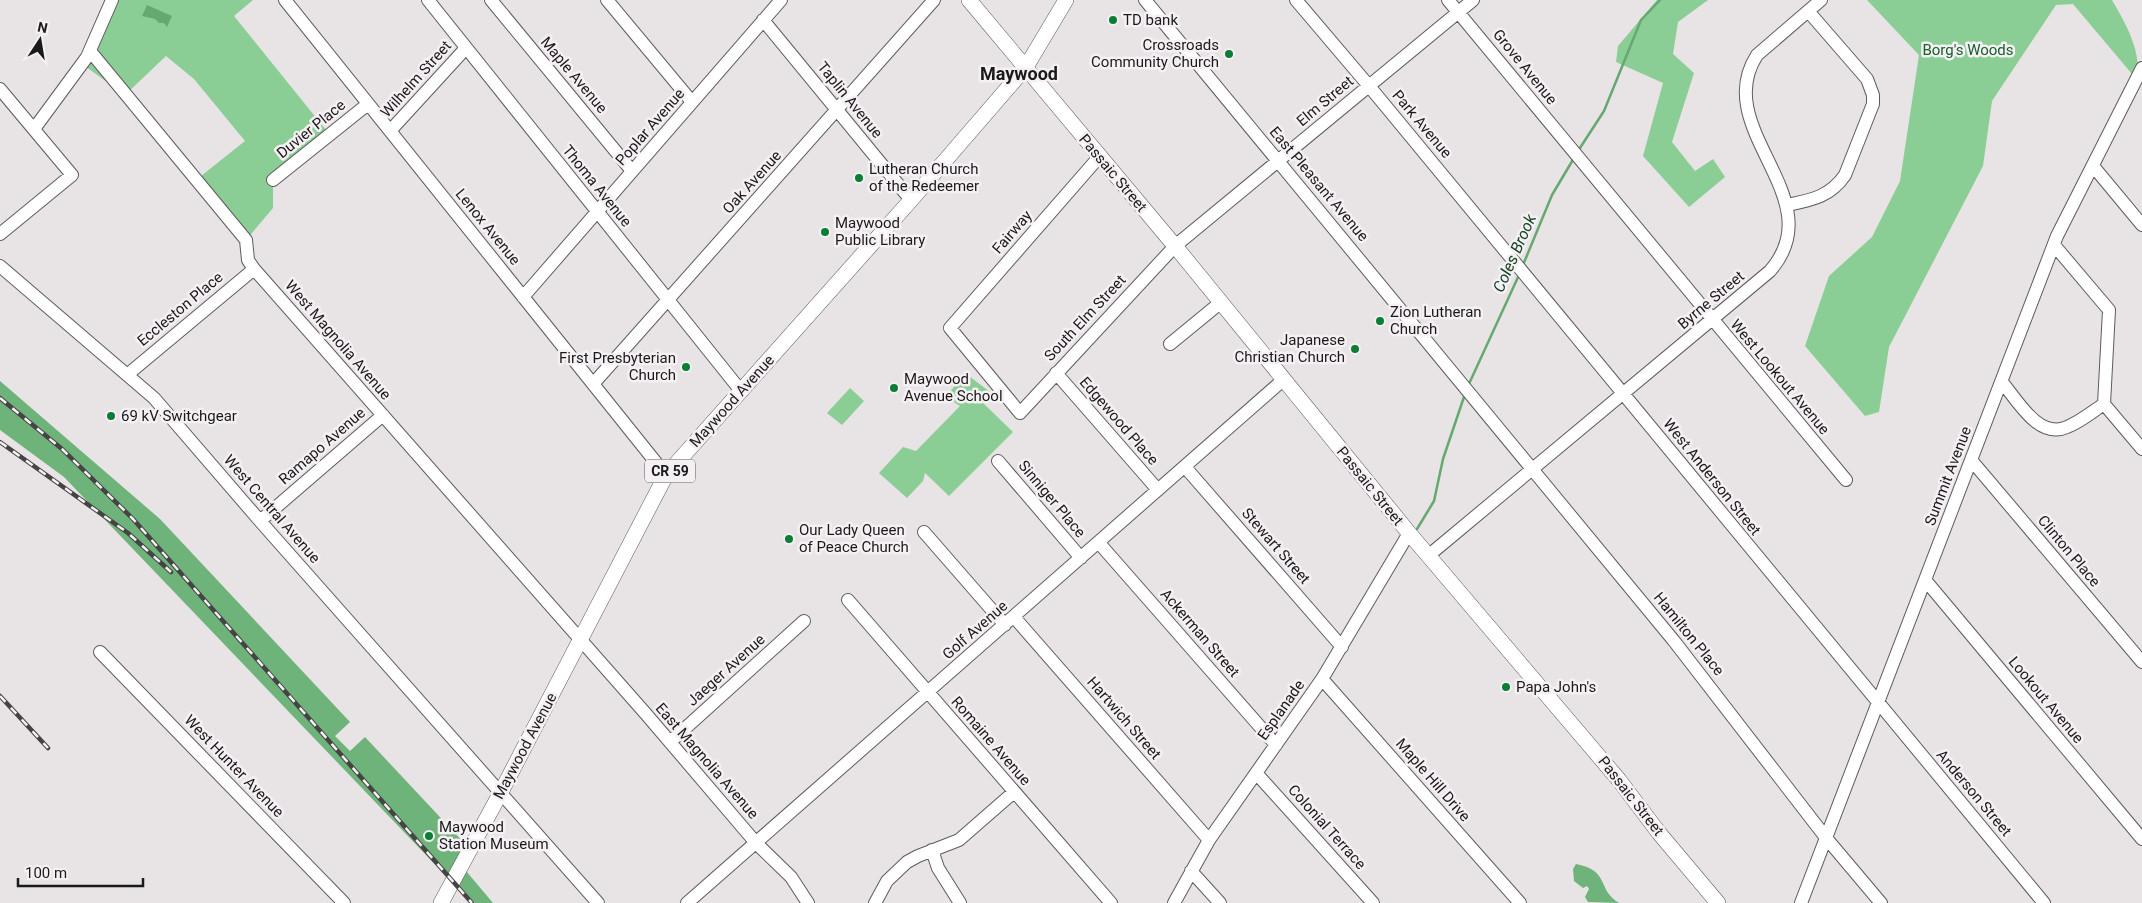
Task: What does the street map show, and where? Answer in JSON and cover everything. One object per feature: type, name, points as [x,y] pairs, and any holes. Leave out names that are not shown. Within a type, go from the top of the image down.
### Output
[{"type":"main road","name":"Passaic Street","points":[[969,0],[1175,246],[1428,556],[1619,780],[1718,903]]},
{"type":"main road","name":"Maywood Avenue","points":[[441,903],[581,640],[666,475],[911,200],[1026,67],[1066,0]]},
{"type":"street","points":[[34,129],[90,51],[112,0]]},
{"type":"street","name":"Lenox Avenue","points":[[285,0],[666,475]]},
{"type":"street","name":"Thoma Avenue","points":[[428,0],[741,391]]},
{"type":"street","name":"Maple Avenue","points":[[491,0],[632,171]]},
{"type":"street","points":[[607,0],[692,102]]},
{"type":"street","name":"Poplar Avenue","points":[[523,297],[781,0]]},
{"type":"street","name":"Oak Avenue","points":[[593,384],[934,0]]},
{"type":"street","name":"East Pleasant Avenue","points":[[1144,0],[1467,390]]},
{"type":"street","name":"Park Avenue","points":[[1296,0],[1521,270]]},
{"type":"street","name":"Grove Avenue","points":[[1448,0],[1576,155]]},
{"type":"street","name":"Elm Street","points":[[1175,246],[1473,0]]},
{"type":"street","name":"Byrne Street","points":[[1428,556],[1712,320],[1778,262],[1788,242],[1790,219],[1747,109],[1745,85],[1751,64],[1757,55],[1821,0]]},
{"type":"street","points":[[1786,205],[1822,196],[1839,183],[1845,175],[1873,104],[1873,95],[1867,79],[1808,11]]},
{"type":"street","name":"Taplin Avenue","points":[[763,20],[911,200]]},
{"type":"street","name":"Wilhelm Street","points":[[390,131],[466,48]]},
{"type":"street","name":"West Magnolia Avenue","points":[[90,51],[246,240],[248,260],[254,269],[581,640]]},
{"type":"street","name":"Summit Avenue","points":[[1801,903],[2054,245],[2142,68]]},
{"type":"street","points":[[0,88],[72,174],[0,234]]},
{"type":"street","name":"Duvier Place","points":[[273,180],[368,104]]},
{"type":"street","name":"West Lookout Avenue","points":[[1576,155],[1846,480]]},
{"type":"street","name":"Fairway","points":[[1020,413],[950,328],[1099,157]]},
{"type":"street","points":[[2093,166],[2142,225]]},
{"type":"street","points":[[2054,245],[2109,310],[2104,404],[2142,449]]},
{"type":"street","name":"South Elm Street","points":[[1020,413],[1175,246]]},
{"type":"street","name":"West Central Avenue","points":[[0,266],[154,398],[260,521],[598,903]]},
{"type":"street","name":"Eccleston Place","points":[[127,375],[254,269]]},
{"type":"street","name":"West Anderson Street","points":[[1521,270],[1879,704]]},
{"type":"street","points":[[1170,344],[1220,303]]},
{"type":"street","name":"Edgewood Place","points":[[1056,373],[1158,490]]},
{"type":"street","name":"Golf Avenue","points":[[687,903],[1283,380]]},
{"type":"street","points":[[2002,382],[2037,422],[2045,428],[2053,430],[2068,427],[2104,404]]},
{"type":"street","name":"Hamilton Place","points":[[1467,390],[1531,470],[1674,641],[1827,839],[1881,903]]},
{"type":"street","name":"Ramapo Avenue","points":[[260,521],[382,415]]},
{"type":"street","name":"Sinniger Place","points":[[998,461],[1082,558]]},
{"type":"street","name":"Clinton Place","points":[[1972,461],[2142,662]]},
{"type":"street","name":"Stewart Street","points":[[1185,467],[1342,648]]},
{"type":"street","name":"Hartwich Street","points":[[924,532],[1010,621],[1209,840]]},
{"type":"street","name":"Esplanade","points":[[1174,903],[1209,840],[1342,648],[1410,533]]},
{"type":"street","name":"Ackerman Street","points":[[1099,543],[1276,745]]},
{"type":"street","name":"Lookout Avenue","points":[[1926,581],[2142,839]]},
{"type":"street","name":"Romaine Avenue","points":[[848,600],[1111,903]]},
{"type":"street","name":"Jaeger Avenue","points":[[670,742],[804,621]]},
{"type":"street","name":"East Magnolia Avenue","points":[[581,640],[756,843],[791,877],[808,903]]},
{"type":"street","name":"West Hunter Avenue","points":[[100,652],[344,903]]},
{"type":"street","name":"Maple Hill Drive","points":[[1322,679],[1520,903]]},
{"type":"street","name":"Anderson Street","points":[[1879,704],[2044,903]]},
{"type":"street","name":"Colonial Terrace","points":[[1256,773],[1373,903]]},
{"type":"street","points":[[874,903],[887,881],[907,862],[959,840],[1014,792]]},
{"type":"street","points":[[932,850],[942,875],[960,903]]},
{"type":"street","points":[[1192,872],[1220,903]]},
{"type":"green space","points":[[112,0],[253,0],[234,16],[330,135],[273,180],[273,208],[246,240],[196,180],[245,141],[194,79],[166,56],[125,95],[82,64]]},
{"type":"green space","points":[[1657,0],[1708,0],[1678,22],[1673,54],[1694,73],[1672,142],[1695,171],[1713,159],[1725,177],[1689,207],[1643,156],[1663,83],[1616,62],[1618,46]]},
{"type":"green space","name":"Borg's Woods","points":[[1867,0],[2112,0],[2132,38],[2138,70],[2137,80],[2073,4],[2056,5],[1992,101],[1983,166],[1889,347],[1879,412],[1865,416],[1805,346],[1829,276],[1872,237],[1900,181],[1919,55]]},
{"type":"green space","points":[[965,373],[990,392],[982,402],[1013,432],[949,496],[925,473],[923,481],[907,498],[879,473],[903,447],[916,451],[960,406],[951,400],[949,393]]},
{"type":"green space","points":[[850,388],[864,401],[842,425],[827,413]]},
{"type":"shaded area","points":[[147,5],[172,16],[167,27],[164,23],[159,23],[155,19],[142,16]]},
{"type":"shaded area","points":[[0,381],[160,519],[350,722],[335,736],[350,751],[365,737],[467,846],[449,879],[64,477],[0,430]]},
{"type":"shaded area","points":[[1576,864],[1594,871],[1612,898],[1619,903],[1588,902],[1585,897],[1589,889],[1587,886],[1583,888],[1574,881],[1573,869]]},
{"type":"shaded area","points":[[461,865],[493,903],[475,903],[454,880]]},
{"type":"waterway","name":"Coles Brook","points":[[1578,151],[1604,111],[1641,20],[1660,0]]},
{"type":"waterway","name":"Coles Brook","points":[[1523,265],[1552,195],[1574,158]]},
{"type":"waterway","name":"Coles Brook","points":[[1468,386],[1519,275]]},
{"type":"waterway","name":"Coles Brook","points":[[1417,529],[1434,501],[1443,459],[1465,394]]},
{"type":"railway","points":[[0,398],[62,449],[133,519],[472,903]]},
{"type":"railway","points":[[0,442],[128,533],[171,572]]},
{"type":"railway","points":[[0,696],[48,748]]},
{"type":"place","name":"TD bank","points":[[1113,20]]},
{"type":"place","name":"Crossroads Community Church","points":[[1229,54]]},
{"type":"place","name":"Lutheran Church of the Redeemer","points":[[859,178]]},
{"type":"place","name":"Maywood Public Library","points":[[825,232]]},
{"type":"place","name":"Zion Lutheran Church","points":[[1380,321]]},
{"type":"place","name":"Japanese Christian Church","points":[[1355,349]]},
{"type":"place","name":"First Presbyterian Church","points":[[686,367]]},
{"type":"place","name":"Maywood Avenue School","points":[[894,388]]},
{"type":"place","name":"69 kV Switchgear","points":[[111,416]]},
{"type":"place","name":"Our Lady Queen of Peace Church","points":[[789,539]]},
{"type":"place","name":"Papa John's","points":[[1506,687]]},
{"type":"place","name":"Maywood Station Museum","points":[[429,836]]},
{"type":"district","name":"Maywood","points":[[1019,74]]}]
